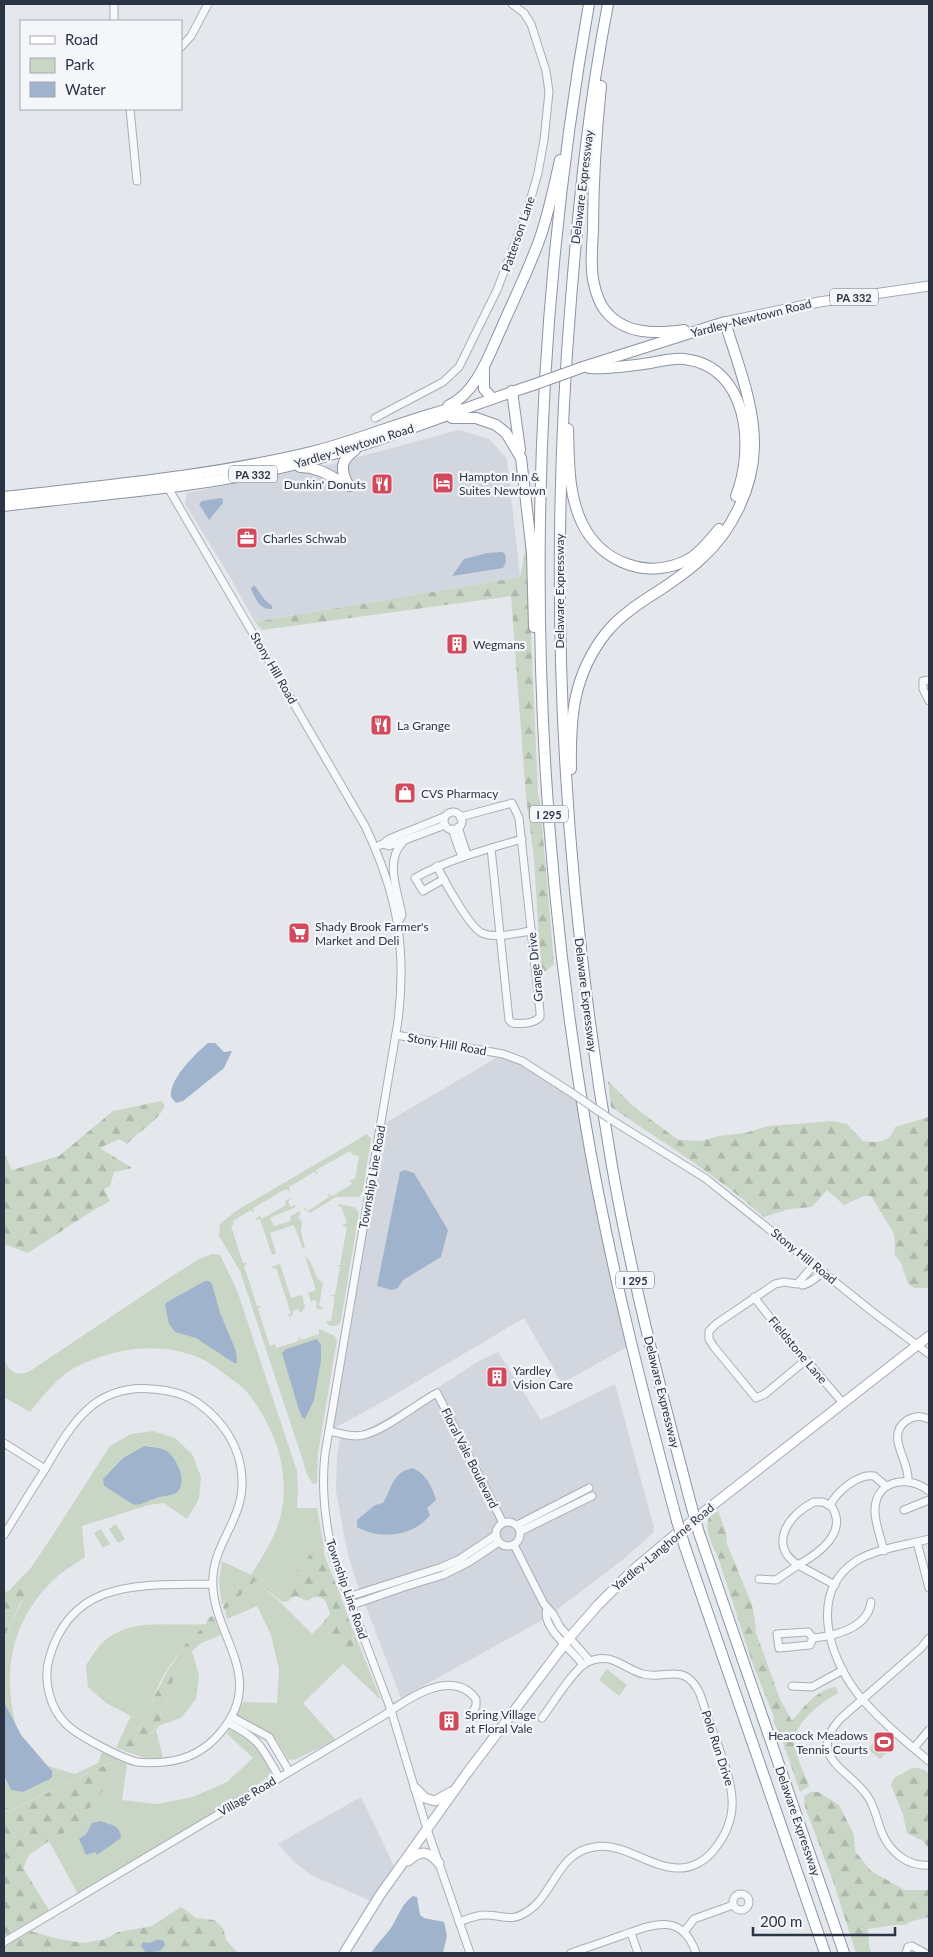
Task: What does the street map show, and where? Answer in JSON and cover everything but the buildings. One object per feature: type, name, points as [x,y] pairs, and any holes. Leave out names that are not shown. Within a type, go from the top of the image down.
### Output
[{"type":"highway","name":"Delaware Expressway","points":[[590,4],[575,96],[551,301],[544,421],[540,562],[543,712],[555,894],[586,1124],[624,1316],[685,1547],[825,1953]]},
{"type":"highway","name":"Delaware Expressway","points":[[609,4],[582,180],[568,336],[559,502],[560,690],[571,867],[593,1049],[612,1168],[631,1264],[653,1356],[699,1533],[844,1953]]},
{"type":"highway","points":[[609,4],[611,12],[598,117],[594,183],[592,275],[596,294],[604,309],[616,321],[632,329],[652,333],[710,326]]},
{"type":"highway","points":[[438,415],[466,393],[485,362],[525,276],[540,238],[552,195],[575,96]]},
{"type":"highway","points":[[593,1049],[573,831],[570,750],[572,710],[590,656],[607,631],[634,608],[704,557],[730,524],[741,501],[752,468],[753,432],[747,393],[725,322]]},
{"type":"highway","name":"Yardley-Newtown Road","points":[[4,506],[166,483],[318,450],[512,392],[583,367],[725,322]]},
{"type":"highway","points":[[568,336],[570,354],[569,474],[576,510],[584,528],[599,548],[626,564],[658,569],[670,567],[688,559],[702,549],[717,531],[731,507],[740,483],[745,459],[745,432],[742,411],[734,392],[728,383],[714,370],[706,365],[684,359],[615,368],[583,367]]},
{"type":"highway","points":[[485,362],[483,383],[486,393],[492,398]]},
{"type":"highway","points":[[512,392],[532,553],[535,657],[543,712]]},
{"type":"highway","points":[[438,415],[476,418],[490,422],[506,433],[521,458]]},
{"type":"highway","name":"Yardley-Newtown Road","points":[[4,496],[245,475],[285,467],[361,446],[438,415]]},
{"type":"highway","points":[[245,475],[262,475],[300,467],[312,467],[350,486],[344,477],[342,468],[345,458],[361,446]]},
{"type":"main road","name":"Yardley-Newtown Road","points":[[725,322],[819,302],[929,286]]},
{"type":"main road","name":"Yardley-Langhorne Road","points":[[400,1868],[458,1785],[567,1640],[613,1589],[662,1546],[929,1336]]},
{"type":"main road","points":[[415,1788],[425,1798],[435,1801],[444,1798],[458,1785]]},
{"type":"main road","points":[[344,1953],[380,1894],[400,1868],[414,1855],[423,1853],[431,1854],[439,1863]]},
{"type":"street","points":[[114,4],[114,20]]},
{"type":"street","points":[[182,46],[191,36],[208,4]]},
{"type":"street","name":"Patterson Lane","points":[[375,418],[443,382],[459,367],[497,290],[527,212],[541,157],[549,92],[546,71],[531,24],[524,13],[512,4]]},
{"type":"street","points":[[130,110],[137,181]]},
{"type":"street","name":"Stony Hill Road","points":[[166,483],[366,826],[388,878],[398,923],[402,974],[396,1035],[503,1054],[522,1061],[705,1178],[929,1354]]},
{"type":"street","points":[[929,680],[923,681],[923,688],[929,701]]},
{"type":"street","name":"Grange Drive","points":[[460,817],[512,803],[519,818],[540,1017],[536,1021],[517,1024],[512,1023],[510,1020],[491,848]]},
{"type":"street","points":[[383,844],[389,846],[403,842],[445,821],[448,813],[454,812],[460,817],[461,823],[455,828]]},
{"type":"street","points":[[375,847],[389,839],[445,821]]},
{"type":"street","points":[[445,821],[455,828],[464,856]]},
{"type":"street","points":[[444,879],[423,891],[415,878],[437,866],[464,856],[522,839]]},
{"type":"street","points":[[398,923],[402,915],[393,872],[394,856],[398,847],[403,842]]},
{"type":"street","points":[[437,866],[471,924],[481,933],[501,935],[532,931]]},
{"type":"street","name":"Township Line Road","points":[[396,1035],[328,1431],[323,1482],[325,1516],[333,1556],[391,1710],[427,1829],[470,1953]]},
{"type":"street","points":[[800,1286],[816,1266]]},
{"type":"street","points":[[806,1360],[765,1394],[756,1398],[714,1347],[709,1339],[709,1331],[754,1297],[780,1282],[800,1286],[808,1284],[817,1275],[825,1274]]},
{"type":"street","name":"Fieldstone Lane","points":[[754,1297],[800,1356],[806,1360],[843,1403]]},
{"type":"street","points":[[4,1535],[79,1417],[101,1400],[117,1393],[144,1388],[178,1394],[199,1404],[217,1418],[231,1439],[239,1457],[242,1494],[239,1509],[214,1568],[213,1584],[215,1604],[239,1671],[239,1692],[230,1720],[211,1743],[187,1758],[156,1763],[136,1761],[124,1758],[75,1731],[65,1723],[56,1711],[50,1697],[47,1682],[48,1665],[53,1646],[72,1616],[86,1603],[102,1594],[118,1589],[213,1584]]},
{"type":"street","name":"Floral Vale Boulevard","points":[[328,1431],[351,1436],[364,1435],[383,1426],[437,1393],[503,1523]]},
{"type":"street","points":[[908,1481],[908,1470],[898,1442],[898,1431],[902,1424],[914,1417],[929,1419]]},
{"type":"street","points":[[4,1443],[45,1468]]},
{"type":"street","points":[[830,1505],[834,1498],[861,1477],[870,1476],[884,1484],[908,1481],[922,1486],[929,1491]]},
{"type":"street","points":[[884,1484],[875,1509],[884,1551]]},
{"type":"street","points":[[519,1528],[589,1488]]},
{"type":"street","points":[[519,1528],[592,1496]]},
{"type":"street","points":[[904,1510],[929,1500]]},
{"type":"street","points":[[759,1579],[776,1580],[798,1565],[834,1537],[837,1519],[834,1509],[830,1505],[820,1502],[812,1503],[786,1526],[783,1538],[784,1549],[789,1558],[798,1565],[835,1585]]},
{"type":"street","name":"Floral Vale Boulevard","points":[[348,1596],[442,1567],[496,1535],[497,1528],[503,1523],[511,1522],[519,1528]]},
{"type":"street","points":[[496,1535],[499,1542],[506,1546],[514,1545],[519,1540],[519,1528]]},
{"type":"street","points":[[929,1539],[866,1556],[856,1561],[845,1570],[835,1585],[827,1607],[827,1623],[830,1636],[843,1670],[863,1699],[929,1761]]},
{"type":"street","points":[[352,1605],[443,1575],[469,1562],[499,1542]]},
{"type":"street","points":[[918,1542],[929,1588]]},
{"type":"street","points":[[514,1545],[547,1608],[545,1612],[546,1618],[553,1632],[567,1640],[590,1661]]},
{"type":"street","points":[[813,1638],[830,1636],[862,1621],[869,1613],[871,1602]]},
{"type":"street","points":[[808,1632],[813,1638],[810,1645],[779,1648],[777,1634],[808,1632]]},
{"type":"street","points":[[929,1638],[921,1648],[833,1726],[828,1744],[829,1754],[835,1764],[870,1798],[882,1832],[894,1852],[912,1863],[929,1865]]},
{"type":"street","points":[[567,1640],[583,1665]]},
{"type":"street","name":"Polo Run Drive","points":[[460,1922],[480,1915],[510,1918],[526,1913],[534,1906],[567,1862],[578,1852],[594,1846],[608,1847],[668,1867],[678,1868],[692,1866],[703,1860],[722,1839],[732,1812],[732,1788],[700,1694],[695,1685],[685,1677],[674,1673],[648,1675],[639,1673],[612,1659],[590,1661],[583,1665],[542,1718]]},
{"type":"street","points":[[792,1686],[812,1687],[843,1670]]},
{"type":"street","name":"Village Road","points":[[4,1942],[391,1710],[428,1690],[448,1685],[467,1689],[476,1699],[476,1706],[470,1717]]},
{"type":"street","points":[[230,1720],[269,1737],[289,1771]]},
{"type":"street","points":[[230,1720],[256,1740],[279,1777]]},
{"type":"street","points":[[914,1748],[929,1730]]},
{"type":"street","points":[[684,1932],[694,1920],[733,1905]]},
{"type":"street","points":[[571,1953],[580,1952],[656,1924],[663,1924],[674,1926],[684,1932],[696,1953]]},
{"type":"street","points":[[631,1933],[638,1953]]},
{"type":"street","points":[[906,1953],[908,1947],[912,1946],[925,1953]]},
{"type":"shaded area","points":[[459,430],[489,439],[507,459],[520,577],[255,622],[226,570],[185,504],[187,493],[332,464]]},
{"type":"shaded area","points":[[503,1054],[582,1100],[631,1345],[562,1383],[524,1318],[384,1401],[329,1431],[380,1126]]},
{"type":"shaded area","points":[[498,1352],[541,1420],[615,1384],[654,1528],[653,1533],[625,1558],[546,1618],[401,1698],[355,1578],[347,1550],[336,1491],[337,1456],[340,1438],[347,1431],[364,1431],[412,1404],[481,1360]]},
{"type":"shaded area","points":[[361,1797],[394,1866],[371,1901],[311,1875],[293,1861],[278,1844]]},
{"type":"green space","points":[[527,540],[538,794],[554,964],[546,971],[541,970],[534,858],[526,797],[511,596],[262,630],[255,622],[520,577]]},
{"type":"green space","points":[[608,1081],[633,1106],[678,1140],[701,1141],[719,1136],[745,1133],[768,1126],[832,1121],[847,1124],[863,1141],[879,1142],[887,1139],[895,1127],[929,1117],[929,1288],[914,1288],[908,1284],[901,1263],[895,1255],[893,1232],[871,1196],[864,1196],[844,1205],[827,1190],[812,1207],[789,1209],[764,1217],[708,1173],[611,1107]]},
{"type":"green space","points":[[162,1101],[165,1106],[157,1117],[127,1144],[119,1139],[100,1148],[132,1168],[114,1172],[110,1186],[104,1189],[110,1201],[28,1253],[4,1244],[4,1153],[12,1170],[59,1156],[113,1111]]},
{"type":"green space","points":[[367,1134],[371,1139],[363,1191],[359,1197],[336,1197],[310,1213],[304,1209],[305,1207],[308,1211],[329,1197],[328,1193],[332,1196],[352,1184],[350,1180],[355,1179],[359,1156],[353,1155],[350,1151],[316,1170],[318,1175],[314,1172],[289,1187],[290,1192],[286,1189],[253,1208],[254,1213],[251,1210],[233,1221],[234,1225],[231,1226],[243,1263],[247,1263],[244,1266],[257,1306],[262,1306],[258,1309],[270,1346],[275,1344],[276,1348],[299,1341],[298,1336],[301,1340],[319,1334],[319,1329],[333,1335],[337,1339],[318,1453],[317,1483],[313,1484],[307,1475],[240,1271],[219,1236],[220,1224],[236,1211]]},
{"type":"green space","points":[[291,1198],[288,1202],[291,1207],[294,1205],[296,1207],[270,1218],[274,1226],[291,1221],[290,1217],[299,1211],[301,1214],[298,1217],[302,1222],[301,1231],[305,1248],[303,1249],[294,1225],[270,1233],[276,1253],[272,1255],[260,1219],[255,1219],[260,1216],[262,1219],[286,1205],[285,1201]]},
{"type":"green space","points":[[339,1204],[355,1207],[359,1213],[341,1320],[338,1325],[333,1326],[328,1325],[326,1321],[331,1321],[335,1297],[330,1295],[335,1295],[340,1267],[336,1265],[340,1265],[347,1227],[342,1225],[347,1223],[341,1206],[337,1207]]},
{"type":"green space","points":[[213,1254],[220,1255],[237,1290],[297,1471],[297,1508],[317,1508],[324,1547],[314,1549],[278,1594],[253,1572],[273,1537],[281,1514],[284,1498],[284,1481],[278,1449],[256,1404],[246,1391],[217,1368],[200,1358],[169,1350],[153,1348],[121,1351],[91,1360],[69,1371],[51,1387],[30,1412],[4,1397],[4,1360],[15,1373],[21,1374],[30,1371],[172,1276],[201,1258]]},
{"type":"green space","points":[[305,1256],[319,1280],[323,1283],[319,1306],[323,1308],[321,1310],[316,1308],[317,1301],[313,1300],[311,1302],[308,1293],[316,1290]]},
{"type":"green space","points":[[280,1264],[291,1298],[302,1295],[305,1307],[300,1313],[298,1309],[293,1311],[293,1315],[289,1317],[288,1315],[291,1314],[276,1268],[271,1267]]},
{"type":"green space","points":[[153,1431],[175,1438],[192,1454],[201,1477],[199,1499],[187,1519],[164,1503],[149,1505],[82,1526],[85,1557],[62,1572],[43,1591],[21,1626],[14,1645],[10,1686],[17,1729],[4,1702],[4,1638],[24,1598],[24,1584],[18,1581],[30,1569],[110,1446],[131,1434]],"holes":[[[144,1446],[161,1449],[173,1459],[180,1472],[181,1485],[172,1494],[134,1505],[104,1479],[123,1458]]]},
{"type":"green space","points":[[718,1511],[726,1532],[727,1544],[752,1605],[756,1633],[780,1699],[792,1721],[811,1700],[823,1691],[836,1687],[838,1693],[825,1701],[799,1726],[794,1745],[809,1786],[800,1792],[780,1734],[774,1723],[774,1717],[752,1662],[718,1557],[709,1537],[707,1527],[709,1517]]},
{"type":"green space","points":[[116,1524],[125,1539],[118,1543],[109,1529]]},
{"type":"green space","points":[[101,1529],[110,1544],[103,1548],[94,1533]]},
{"type":"green space","points":[[324,1547],[324,1554],[351,1628],[353,1647],[341,1645],[321,1625],[330,1614],[326,1602],[321,1597],[313,1597],[307,1601],[296,1596],[289,1601],[283,1602],[255,1581],[225,1610],[223,1608],[227,1598],[253,1572],[278,1594],[280,1593],[314,1549]]},
{"type":"green space","points":[[222,1561],[251,1575],[227,1598],[222,1606],[219,1582]]},
{"type":"green space","points":[[18,1581],[25,1584],[23,1588],[29,1592],[21,1602],[4,1638],[4,1592],[9,1591]]},
{"type":"green space","points":[[255,1581],[276,1598],[312,1634],[321,1625],[341,1645],[353,1647],[354,1640],[347,1615],[381,1700],[343,1664],[303,1703],[336,1740],[294,1760],[288,1759],[269,1732],[236,1716],[243,1702],[277,1703],[279,1669],[271,1635],[257,1606],[227,1619],[225,1610]]},
{"type":"green space","points":[[212,1616],[215,1621],[214,1633],[208,1633],[199,1639],[177,1668],[161,1720],[142,1744],[126,1752],[124,1745],[127,1740],[152,1714],[154,1697],[168,1670],[185,1645],[206,1624],[208,1618]]},
{"type":"green space","points":[[214,1618],[221,1635],[201,1643],[192,1651],[199,1675],[196,1699],[181,1718],[160,1725],[156,1730],[163,1758],[145,1758],[116,1748],[131,1716],[106,1703],[88,1687],[86,1665],[98,1648],[113,1635],[125,1629],[138,1626],[151,1624],[206,1624],[183,1648],[163,1676],[154,1696],[152,1713],[137,1730],[132,1750],[152,1733],[161,1720],[177,1668],[198,1639],[214,1628]]},
{"type":"green space","points":[[607,1669],[627,1685],[619,1696],[599,1680]]},
{"type":"green space","points":[[230,1728],[250,1740],[259,1749],[272,1769],[268,1777],[240,1797],[78,1894],[49,1841],[75,1827],[114,1776],[114,1761],[11,1810],[4,1807],[4,1776],[10,1789],[27,1790],[46,1781],[48,1766],[45,1765],[75,1774],[98,1763],[102,1752],[127,1764],[122,1800],[157,1804],[193,1797],[227,1782],[253,1758],[227,1734]]},
{"type":"green space","name":"Heacock Meadows Tennis Courts","points":[[880,1734],[893,1745],[888,1751],[876,1740]]},
{"type":"green space","name":"Heacock Meadows Tennis Courts","points":[[873,1743],[886,1753],[880,1759],[868,1749]]},
{"type":"green space","points":[[114,1761],[114,1776],[75,1827],[49,1841],[29,1855],[23,1868],[49,1910],[4,1937],[4,1807],[12,1810]]},
{"type":"green space","points":[[912,1768],[919,1768],[929,1773],[929,1849],[923,1841],[907,1833],[903,1815],[891,1785],[894,1778]]},
{"type":"green space","points":[[811,1792],[818,1792],[839,1805],[854,1835],[855,1851],[871,1871],[905,1890],[929,1890],[929,1917],[904,1925],[868,1929],[869,1947],[872,1953],[856,1953],[833,1881],[805,1807],[804,1796]]},
{"type":"green space","points":[[181,1907],[196,1918],[214,1920],[223,1928],[226,1940],[238,1953],[4,1953],[4,1946],[30,1931],[59,1939],[84,1943],[105,1939],[118,1932],[152,1926]]},
{"type":"water","points":[[223,499],[223,503],[209,520],[199,504],[202,501]]},
{"type":"water","points":[[502,552],[505,554],[506,562],[503,568],[452,576],[464,559],[487,553]]},
{"type":"water","points":[[254,585],[272,606],[272,609],[264,608],[258,603],[251,589]]},
{"type":"water","points":[[208,1043],[215,1043],[224,1052],[232,1051],[224,1068],[183,1101],[176,1103],[171,1097],[171,1090],[178,1075]]},
{"type":"water","points":[[405,1170],[414,1173],[448,1230],[441,1257],[403,1280],[398,1288],[392,1290],[377,1286],[400,1172]]},
{"type":"water","points":[[205,1281],[209,1281],[212,1284],[220,1313],[236,1351],[237,1363],[234,1363],[196,1338],[175,1332],[169,1324],[165,1305],[167,1302]]},
{"type":"water","points":[[317,1339],[321,1345],[321,1361],[314,1400],[305,1419],[299,1410],[282,1353],[286,1349]]},
{"type":"water","points":[[144,1446],[156,1447],[167,1451],[171,1455],[178,1465],[182,1477],[180,1489],[171,1495],[134,1505],[106,1487],[103,1479],[123,1458]]},
{"type":"water","points":[[412,1468],[425,1477],[433,1490],[436,1500],[427,1508],[430,1515],[415,1528],[396,1534],[376,1534],[357,1527],[357,1520],[375,1505],[383,1503],[396,1477]]},
{"type":"water","points":[[4,1702],[21,1735],[52,1771],[50,1779],[23,1792],[11,1790],[4,1776]]},
{"type":"water","points":[[100,1821],[117,1828],[121,1838],[97,1855],[95,1852],[86,1855],[79,1839],[86,1834],[92,1823]]},
{"type":"water","points":[[413,1896],[417,1897],[420,1915],[424,1918],[444,1922],[447,1936],[443,1953],[371,1953],[391,1928],[406,1902]]},
{"type":"water","points":[[156,1940],[163,1940],[165,1945],[160,1951],[146,1953],[141,1946],[143,1942],[150,1943]]},
{"type":"place","name":"Hampton Inn & Suites Newtown","points":[[443,483]]},
{"type":"place","name":"Dunkin' Donuts","points":[[382,484]]},
{"type":"place","name":"Charles Schwab","points":[[247,538]]},
{"type":"place","name":"Wegmans","points":[[457,644]]},
{"type":"place","name":"La Grange","points":[[381,725]]},
{"type":"place","name":"CVS Pharmacy","points":[[405,793]]},
{"type":"place","name":"Shady Brook Farmer's Market and Deli","points":[[299,933]]},
{"type":"place","name":"Yardley Vision Care","points":[[497,1377]]},
{"type":"place","name":"Spring Village at Floral Vale","points":[[449,1721]]},
{"type":"place","name":"Heacock Meadows Tennis Courts","points":[[884,1742]]}]
